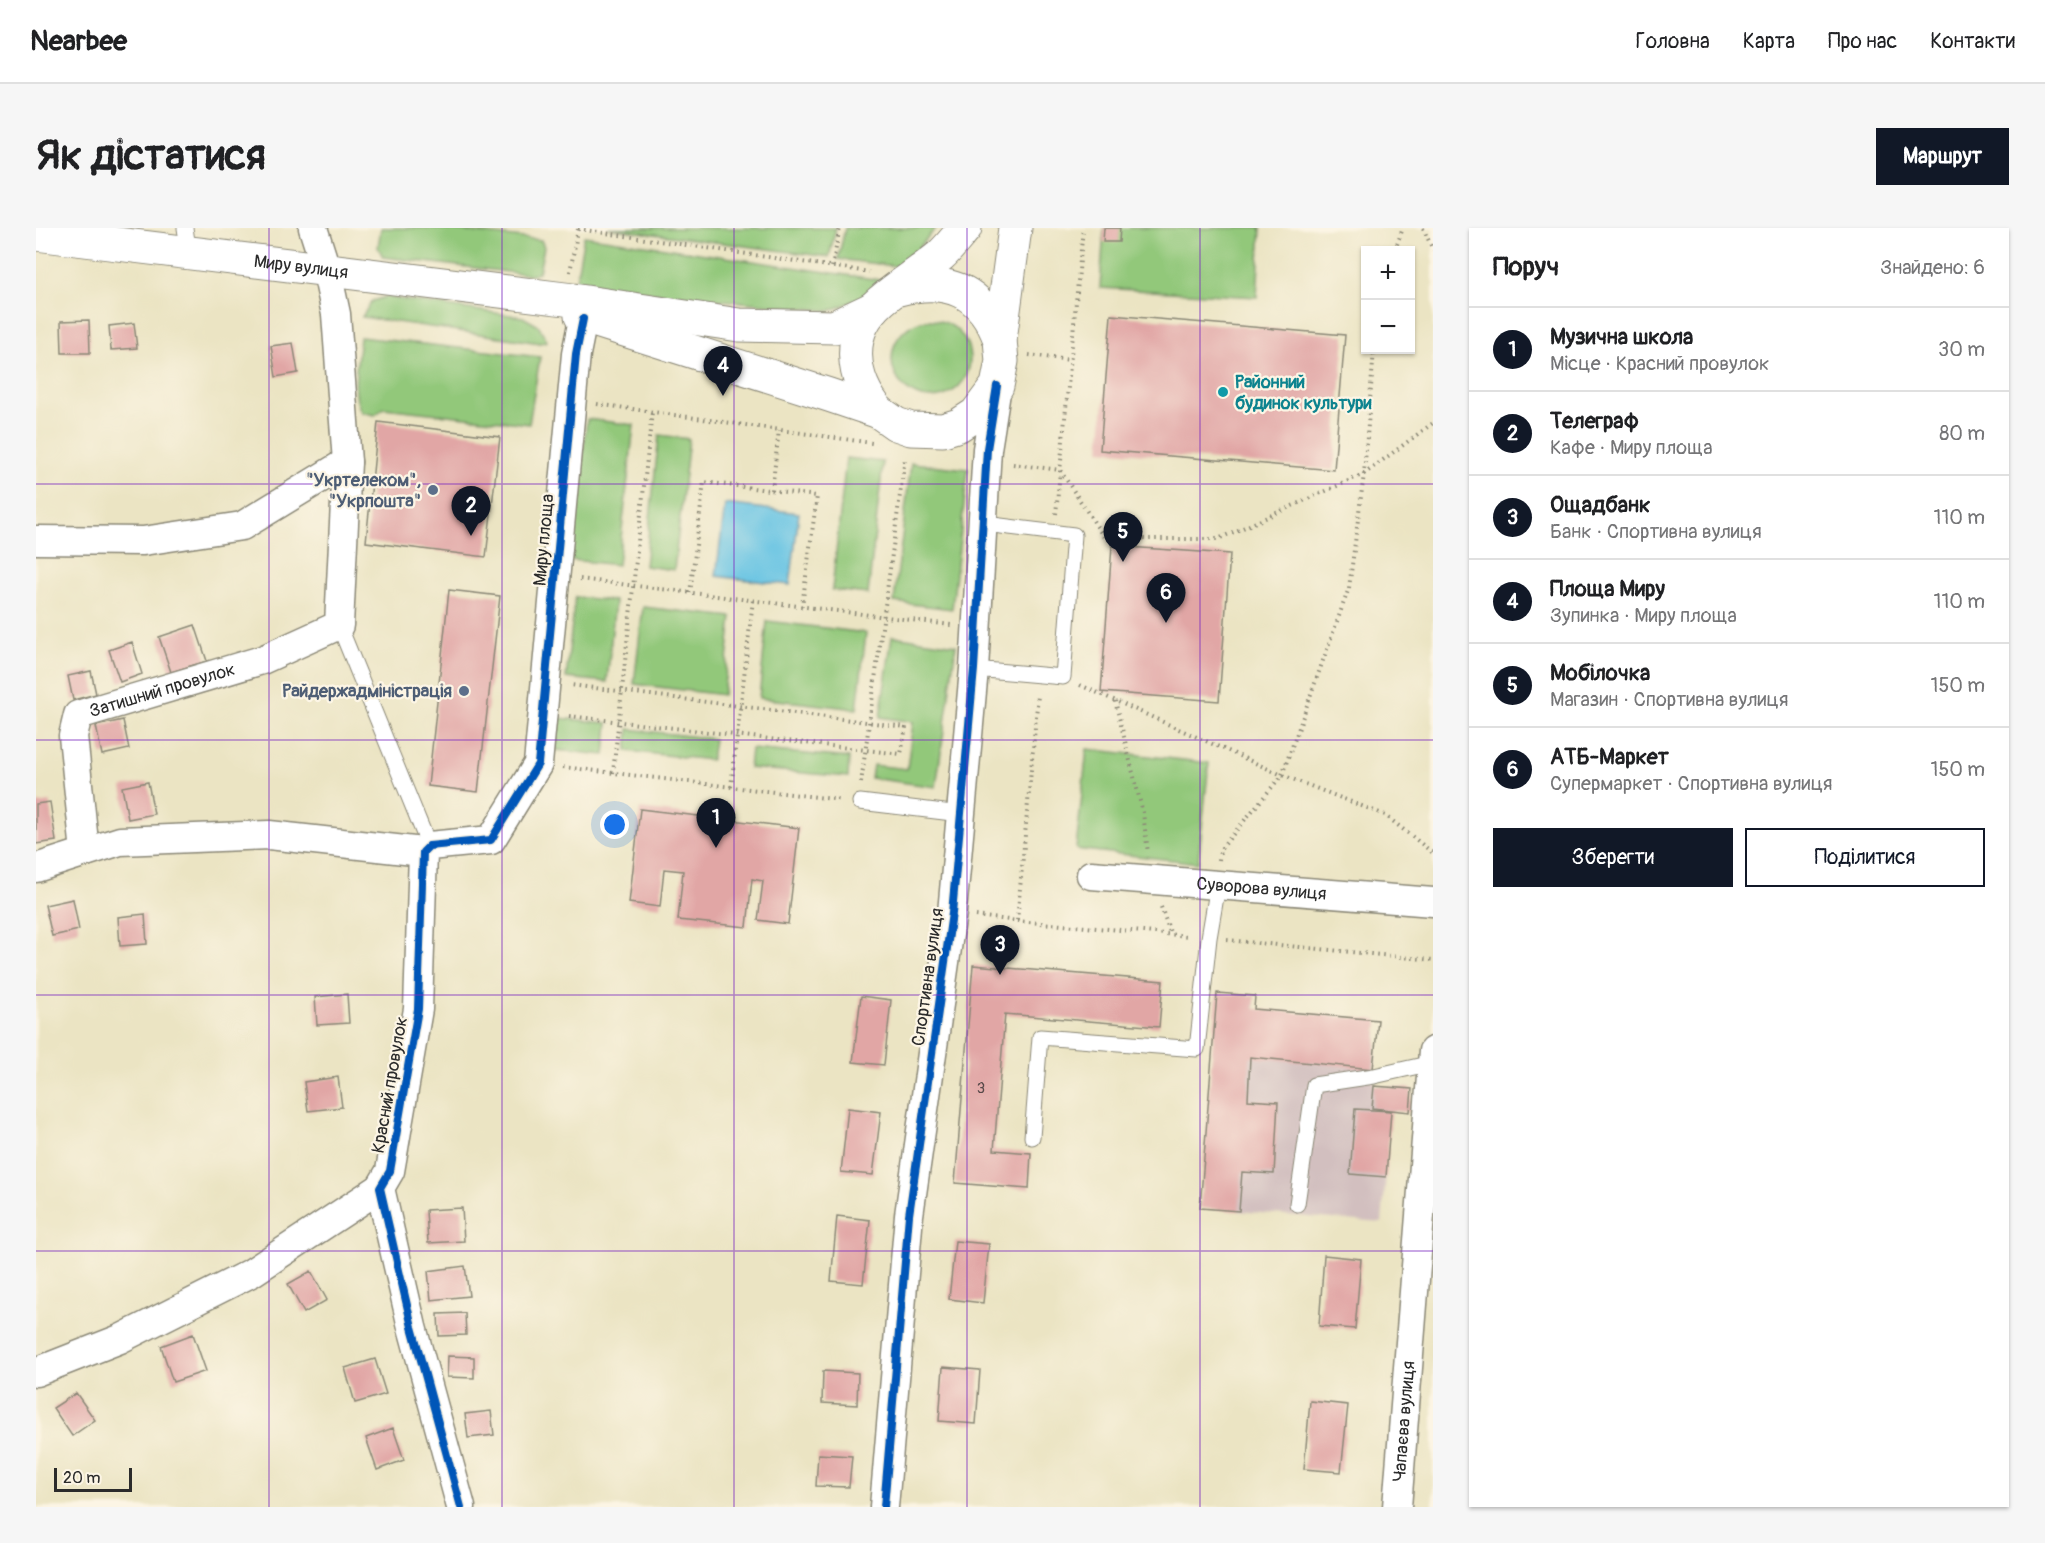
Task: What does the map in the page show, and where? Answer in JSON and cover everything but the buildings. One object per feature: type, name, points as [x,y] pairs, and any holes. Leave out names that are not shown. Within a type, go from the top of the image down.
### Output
[{"type":"street","points":[[313,228],[327,272],[336,314],[347,462],[339,625]]},
{"type":"street","points":[[879,412],[861,388],[854,357],[860,329],[896,291],[942,254],[965,228]]},
{"type":"street","points":[[574,309],[879,412],[896,424],[911,429],[927,431],[946,429],[976,414],[997,386],[1015,228]]},
{"type":"street","name":"Миру вулиця","points":[[36,234],[187,241],[327,272],[574,309]]},
{"type":"street","points":[[574,309],[739,324],[834,327],[896,291],[922,283],[956,289],[982,306],[995,324],[1001,346]]},
{"type":"street","name":"Миру площа","points":[[538,764],[576,354],[574,309]]},
{"type":"street","name":"Спортивна вулиця","points":[[885,1507],[909,1215],[952,913],[974,669],[985,524],[987,455],[997,386]]},
{"type":"street","points":[[946,429],[987,455]]},
{"type":"street","points":[[36,540],[143,541],[242,526],[347,462]]},
{"type":"street","name":"Затишний провулок","points":[[85,852],[73,736],[78,715],[262,660],[339,625]]},
{"type":"street","points":[[36,868],[120,841],[269,835],[426,849],[491,840],[538,764]]},
{"type":"street","name":"Красний провулок","points":[[380,1188],[390,1171],[418,1008],[426,849]]},
{"type":"street","name":"Суворова вулиця","points":[[1091,875],[1433,902]]},
{"type":"street","name":"Чапаєва вулиця","points":[[1397,1507],[1433,1057]]},
{"type":"street","points":[[36,1372],[120,1339],[251,1273],[380,1188],[412,1327],[461,1507]]},
{"type":"lane","points":[[974,669],[1064,677],[1074,535],[985,524]]},
{"type":"lane","points":[[339,625],[426,849]]},
{"type":"lane","points":[[860,802],[961,814]]},
{"type":"lane","points":[[1032,1137],[1040,1037],[1197,1049],[1209,938],[1218,885]]},
{"type":"lane","points":[[1297,1204],[1314,1085],[1374,1076],[1433,1057]]},
{"type":"path","points":[[832,267],[840,228]]},
{"type":"path","points":[[1054,533],[1083,228]]},
{"type":"path","points":[[1396,246],[1403,228]]},
{"type":"path","points":[[1423,228],[1433,250]]},
{"type":"path","points":[[574,309],[578,229],[832,267],[896,291]]},
{"type":"path","points":[[1001,346],[1070,360]]},
{"type":"path","points":[[1218,885],[1220,850],[1282,774],[1349,588],[1364,474],[1374,354]]},
{"type":"path","points":[[572,401],[883,445]]},
{"type":"path","points":[[613,773],[652,412]]},
{"type":"path","points":[[987,455],[1060,470],[1105,539],[1218,539],[1364,474],[1433,423]]},
{"type":"path","points":[[772,490],[778,430]]},
{"type":"path","points":[[538,764],[860,802],[906,448]]},
{"type":"path","points":[[690,593],[704,482],[817,496],[802,606]]},
{"type":"path","points":[[556,576],[977,628]]},
{"type":"path","points":[[731,787],[753,600]]},
{"type":"path","points":[[952,913],[1017,921],[1040,675]]},
{"type":"path","points":[[1064,677],[1282,774],[1385,815],[1433,853]]},
{"type":"path","points":[[543,713],[902,754],[906,727],[546,682]]},
{"type":"path","points":[[1115,701],[1143,813],[1152,880],[1171,935]]},
{"type":"shaded area","points":[[1217,993],[1255,996],[1255,1009],[1378,1020],[1374,1085],[1412,1089],[1410,1112],[1391,1111],[1382,1223],[1200,1208]]},
{"type":"green space","points":[[381,228],[434,228],[541,240],[544,247],[539,272],[533,275],[383,257],[378,247]]},
{"type":"green space","points":[[608,228],[836,228],[829,257]]},
{"type":"green space","points":[[845,228],[936,228],[902,267],[838,259]]},
{"type":"green space","points":[[1104,228],[1261,228],[1257,297],[1100,288]]},
{"type":"green space","points":[[584,236],[887,281],[870,294],[830,311],[575,285]]},
{"type":"green space","points":[[385,297],[523,317],[539,326],[547,341],[540,343],[362,317],[372,301]]},
{"type":"green space","points":[[923,320],[939,320],[953,326],[964,337],[970,351],[970,367],[964,381],[953,392],[939,398],[923,398],[909,392],[898,381],[892,367],[892,351],[898,337],[909,326]]},
{"type":"green space","points":[[360,337],[540,357],[529,424],[384,408],[375,415],[361,412],[355,385]]},
{"type":"green space","points":[[587,419],[634,425],[618,565],[571,560]]},
{"type":"green space","points":[[659,435],[689,439],[674,570],[645,566]]},
{"type":"green space","points":[[846,458],[883,462],[868,594],[832,590]]},
{"type":"green space","points":[[911,463],[968,469],[952,609],[894,602]]},
{"type":"green space","points":[[575,597],[615,601],[607,682],[566,678]]},
{"type":"green space","points":[[643,607],[732,617],[723,695],[634,684]]},
{"type":"green space","points":[[767,621],[866,633],[857,709],[759,698]]},
{"type":"green space","points":[[892,636],[956,645],[936,787],[871,778],[873,765],[907,769],[913,722],[880,717]]},
{"type":"green space","points":[[559,718],[608,723],[605,755],[556,750]]},
{"type":"green space","points":[[629,729],[714,739],[711,760],[627,751]]},
{"type":"green space","points":[[751,749],[849,758],[848,777],[749,768]]},
{"type":"green space","points":[[1087,749],[1209,763],[1198,863],[1076,849]]},
{"type":"water","points":[[725,504],[799,513],[790,585],[716,576]]},
{"type":"cycle path","points":[[461,1507],[412,1327],[380,1188],[390,1171],[418,1009],[423,852],[429,846],[491,840],[538,764],[576,354],[583,319]]},
{"type":"cycle path","points":[[884,1507],[909,1215],[952,913],[974,669],[987,449],[997,386]]},
{"type":"place","name":"Районний будинок культури","points":[[1223,392]]},
{"type":"place","name":"Площа Миру","points":[[723,396]]},
{"type":"place","name":"\"Укртелеком\", \"Укрпошта\"","points":[[433,490]]},
{"type":"place","name":"Телеграф","points":[[471,536]]},
{"type":"place","name":"Мобілочка","points":[[1123,562]]},
{"type":"place","name":"АТБ-Маркет","points":[[1166,623]]},
{"type":"place","name":"Райдержадміністрація","points":[[464,691]]},
{"type":"place","name":"Музична школа","points":[[716,848]]},
{"type":"place","name":"Ощадбанк","points":[[1000,975]]}]
